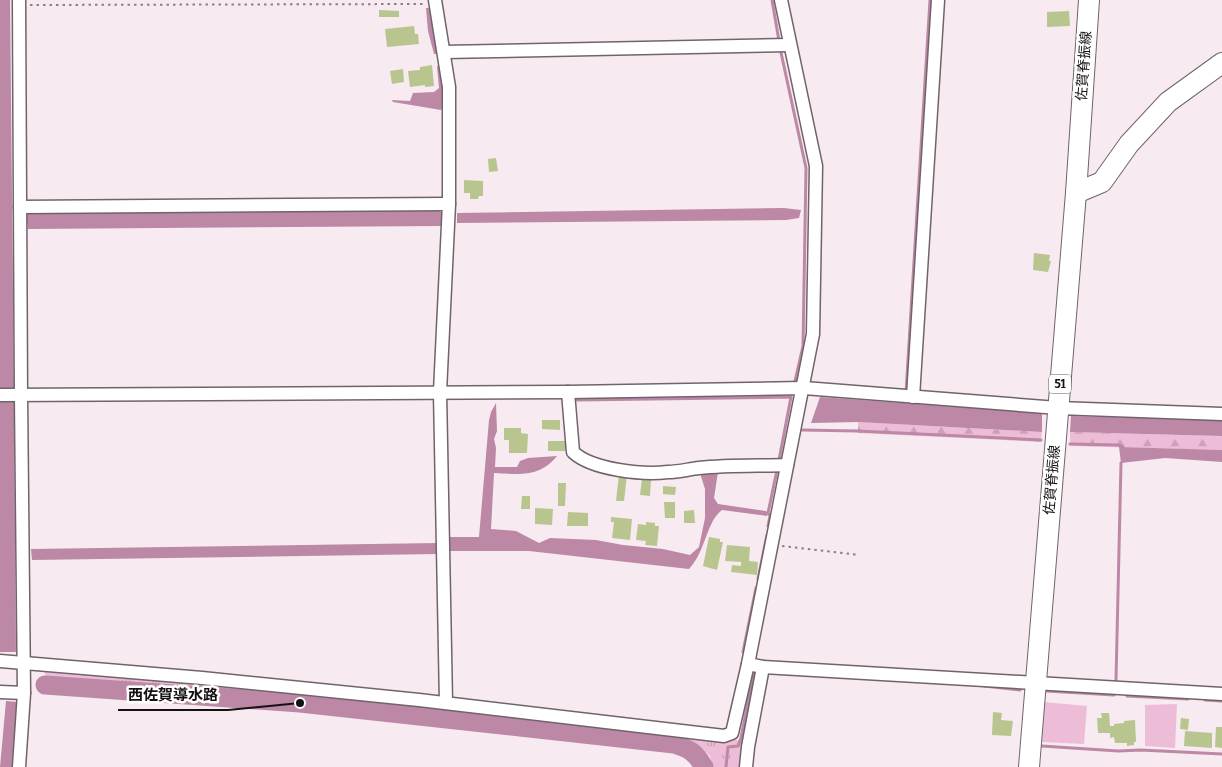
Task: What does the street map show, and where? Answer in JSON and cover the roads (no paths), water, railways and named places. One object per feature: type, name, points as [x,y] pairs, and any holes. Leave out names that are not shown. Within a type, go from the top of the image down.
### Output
[{"type":"main road","name":"佐賀脊振線","points":[[1029,767],[1076,193],[1089,0]]},
{"type":"main road","points":[[1076,193],[1102,182],[1129,144],[1168,102],[1222,63]]},
{"type":"street","points":[[0,661],[202,678],[446,703],[724,736],[732,733],[748,664],[804,388],[813,334],[816,166],[781,0]]},
{"type":"street","points":[[913,397],[938,0]]},
{"type":"street","points":[[435,2],[449,87],[450,204],[440,392],[446,703]]},
{"type":"street","points":[[19,767],[24,664],[11,395],[20,207],[23,3]]},
{"type":"street","points":[[444,52],[775,46],[789,44]]},
{"type":"street","points":[[20,207],[450,204]]},
{"type":"street","points":[[11,395],[568,392],[804,388],[1058,408],[1222,414]]},
{"type":"street","points":[[568,392],[573,452],[578,457],[613,469],[668,473],[699,468],[787,465]]},
{"type":"street","points":[[748,664],[762,672],[1222,694]]},
{"type":"street","points":[[746,767],[762,672]]},
{"type":"street","points":[[0,692],[24,693]]},
{"type":"waterway","points":[[772,0],[779,41]]},
{"type":"waterway","points":[[906,393],[930,0]]},
{"type":"waterway","points":[[780,48],[806,168],[803,346],[795,381]]},
{"type":"waterway","points":[[577,400],[791,397],[779,460]]},
{"type":"waterway","points":[[802,430],[1041,440]]},
{"type":"waterway","points":[[1070,444],[1118,445],[1123,447]]},
{"type":"waterway","points":[[1116,680],[1121,463]]},
{"type":"waterway","points":[[768,526],[770,516],[768,513],[777,470]]},
{"type":"waterway","points":[[758,579],[767,535]]},
{"type":"waterway","points":[[743,652],[756,588]]},
{"type":"waterway","points":[[726,767],[728,747],[738,746],[741,738],[754,672],[758,673]]},
{"type":"waterway","points":[[45,685],[300,703],[674,744],[692,752],[704,767]]},
{"type":"waterway","points":[[984,686],[1020,690]]},
{"type":"waterway","points":[[1047,691],[1114,695]]},
{"type":"waterway","points":[[1127,696],[1188,699]]},
{"type":"waterway","points":[[1205,700],[1222,701]]},
{"type":"waterway","points":[[1042,746],[1118,751],[1141,750],[1222,754]]},
{"type":"place","name":"西佐賀導水路","points":[[300,703]]}]
